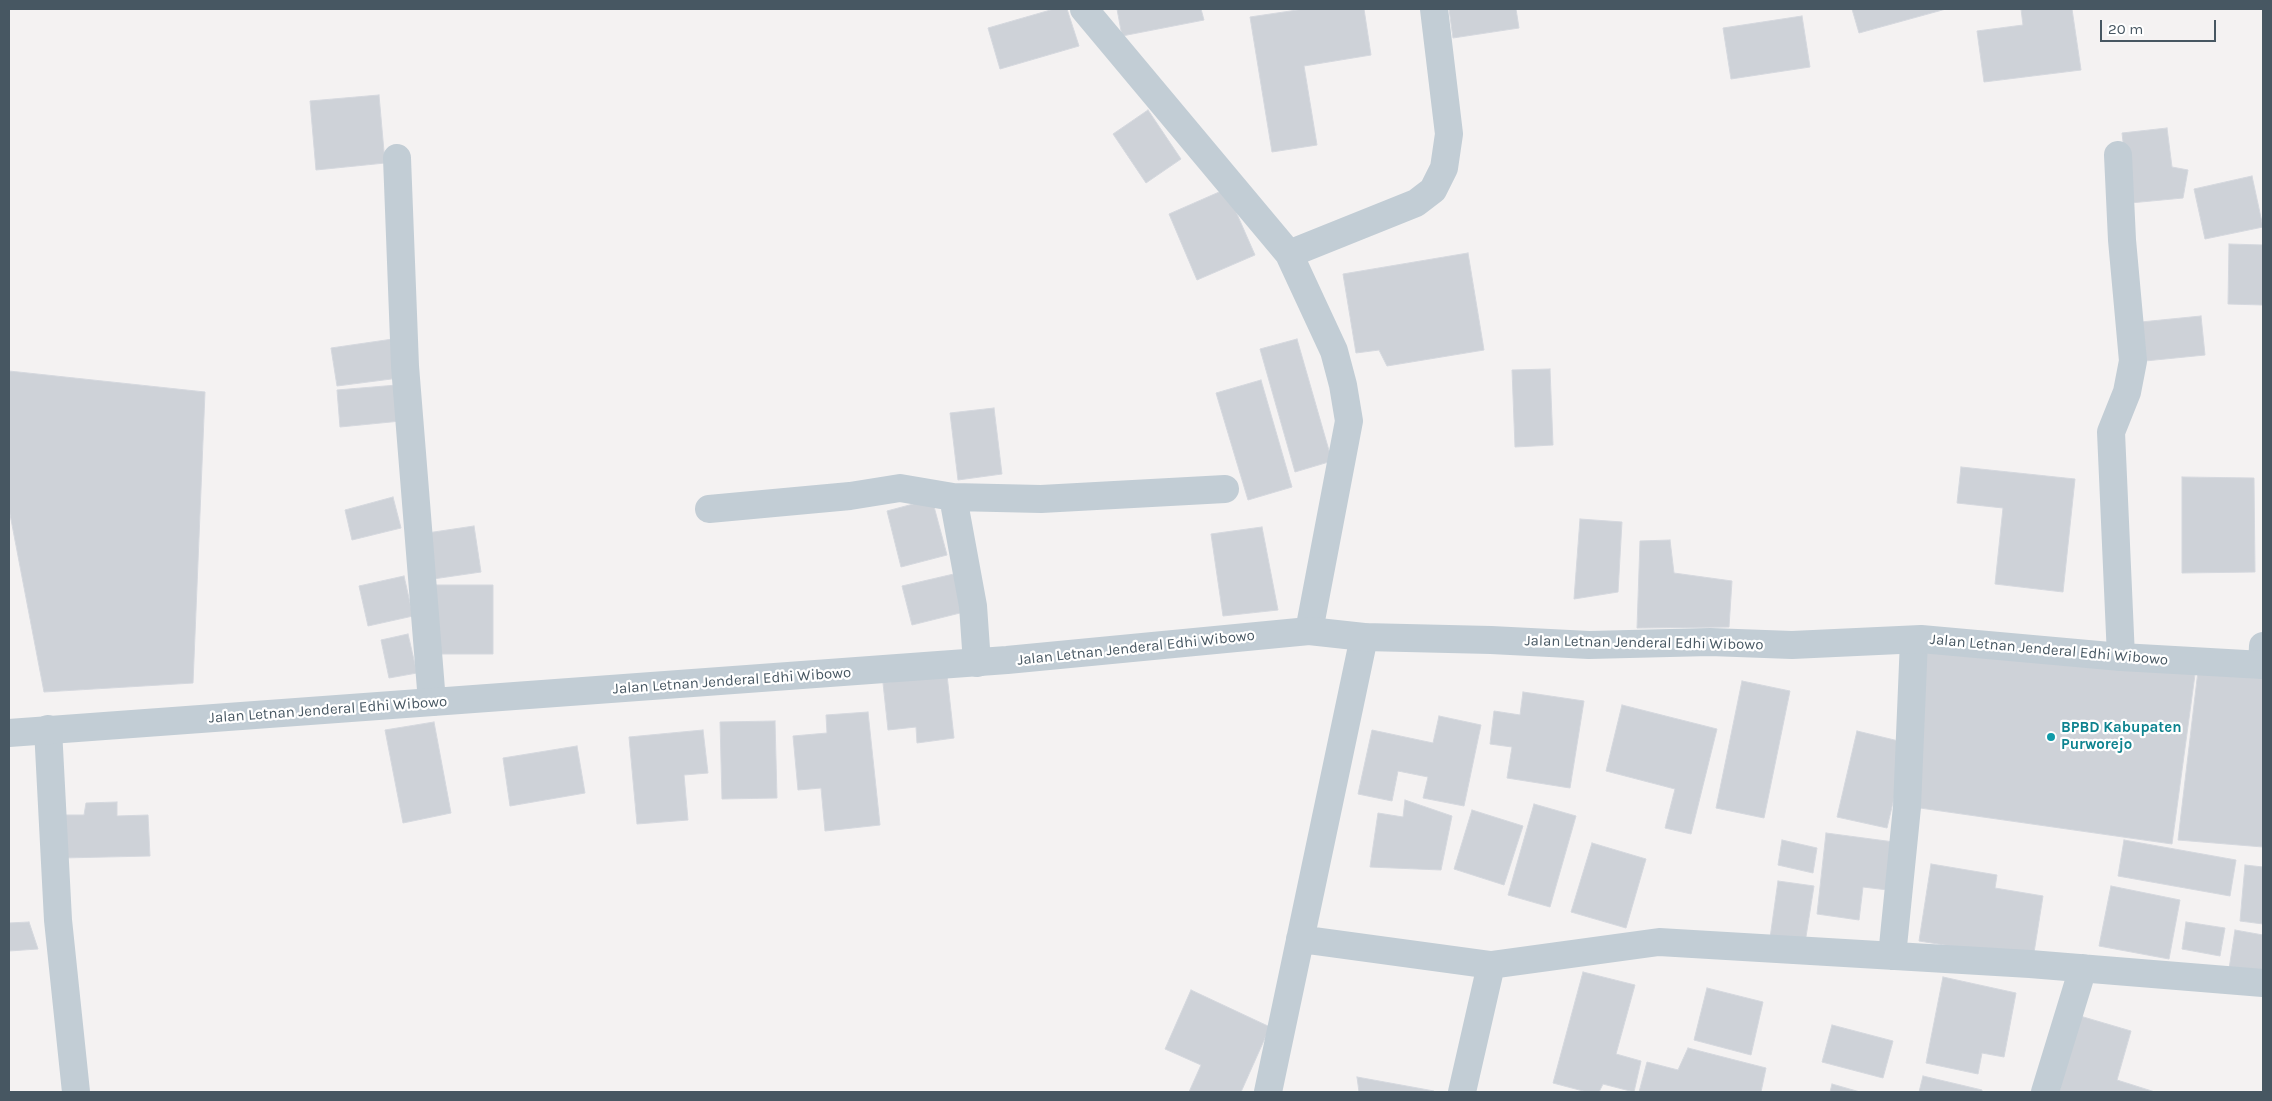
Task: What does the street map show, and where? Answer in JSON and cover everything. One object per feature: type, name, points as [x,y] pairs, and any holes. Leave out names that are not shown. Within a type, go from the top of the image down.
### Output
[{"type":"street","points":[[1084,9],[1290,254],[1334,351],[1343,385],[1349,421],[1309,631]]},
{"type":"street","points":[[1290,254],[1416,203],[1433,190],[1444,168],[1450,134],[1434,9]]},
{"type":"street","points":[[2118,155],[2122,240],[2133,361],[2127,392],[2111,432],[2121,657]]},
{"type":"street","points":[[397,158],[405,366],[432,702]]},
{"type":"street","points":[[709,509],[850,496],[900,488],[953,497],[1041,499],[1225,489]]},
{"type":"street","points":[[953,497],[972,606],[977,662]]},
{"type":"street","name":"Jalan Letnan Jenderal Edhi Wibowo","points":[[9,733],[977,662],[1309,631],[1364,637],[1491,640],[1589,645],[1710,642],[1792,644],[1914,640],[2121,657],[2263,659]]},
{"type":"street","points":[[1268,1092],[1364,637]]},
{"type":"street","points":[[1892,956],[1907,807],[1914,640]]},
{"type":"street","points":[[48,729],[58,920],[76,1092]]},
{"type":"street","points":[[1300,939],[1490,965],[1659,942],[2083,968],[2263,983]]},
{"type":"street","points":[[1462,1092],[1490,965]]},
{"type":"street","points":[[2045,1092],[2083,968]]},
{"type":"building","points":[[1054,9],[1067,9],[1079,46],[1000,69],[988,28]]},
{"type":"building","points":[[1117,9],[1201,9],[1204,20],[1122,36]]},
{"type":"building","points":[[1304,9],[1364,9],[1371,55],[1304,66],[1317,145],[1272,152],[1250,17]]},
{"type":"building","points":[[1449,9],[1516,9],[1519,28],[1453,38]]},
{"type":"building","points":[[1852,9],[1946,9],[1859,33]]},
{"type":"building","points":[[2021,9],[2072,9],[2081,70],[1984,82],[1977,31],[2023,25]]},
{"type":"building","points":[[1802,16],[1810,67],[1731,79],[1723,28]]},
{"type":"building","points":[[379,95],[385,163],[316,170],[310,101]]},
{"type":"building","points":[[1148,110],[1181,159],[1146,183],[1113,134]]},
{"type":"building","points":[[2167,128],[2172,167],[2188,170],[2183,198],[2130,203],[2122,133]]},
{"type":"building","points":[[2252,176],[2263,227],[2205,239],[2194,189]]},
{"type":"building","points":[[1226,189],[1255,255],[1197,280],[1169,214]]},
{"type":"building","points":[[2229,244],[2263,245],[2263,305],[2228,304]]},
{"type":"building","points":[[1468,253],[1484,350],[1387,366],[1379,350],[1356,353],[1343,274]]},
{"type":"building","points":[[2201,316],[2205,355],[2145,361],[2141,322]]},
{"type":"building","points":[[393,339],[399,378],[337,386],[331,348]]},
{"type":"building","points":[[1297,339],[1332,461],[1295,472],[1260,349]]},
{"type":"building","points":[[1550,369],[1553,445],[1515,447],[1512,370]]},
{"type":"building","points":[[9,371],[205,392],[193,683],[44,692],[9,509]]},
{"type":"building","points":[[1261,380],[1292,487],[1248,500],[1216,393]]},
{"type":"building","points":[[397,385],[401,421],[340,427],[337,390]]},
{"type":"building","points":[[994,408],[1002,474],[958,480],[950,413]]},
{"type":"building","points":[[1961,467],[2075,479],[2063,592],[1995,584],[2003,508],[1957,503]]},
{"type":"building","points":[[2182,477],[2254,478],[2255,572],[2182,573]]},
{"type":"building","points":[[393,497],[401,528],[352,540],[345,510]]},
{"type":"building","points":[[932,499],[947,555],[901,567],[887,511]]},
{"type":"building","points":[[1580,519],[1622,522],[1618,592],[1574,599]]},
{"type":"building","points":[[474,526],[481,572],[433,579],[427,533]]},
{"type":"building","points":[[1262,527],[1278,610],[1223,616],[1211,534]]},
{"type":"building","points":[[1670,540],[1674,573],[1732,581],[1729,627],[1637,628],[1640,541]]},
{"type":"building","points":[[958,573],[968,611],[912,625],[902,586]]},
{"type":"building","points":[[404,576],[413,616],[368,626],[359,586]]},
{"type":"building","points":[[436,585],[493,585],[493,654],[436,654]]},
{"type":"building","points":[[408,634],[417,673],[389,678],[381,640]]},
{"type":"building","name":"BPBD Kabupaten Purworejo","points":[[1919,650],[2196,667],[2172,844],[1913,807]]},
{"type":"building","points":[[2198,671],[2263,676],[2263,847],[2178,840]]},
{"type":"building","points":[[947,675],[954,738],[917,743],[916,727],[888,730],[883,683]]},
{"type":"building","points":[[1742,681],[1790,691],[1764,818],[1716,808]]},
{"type":"building","points":[[1523,692],[1584,701],[1570,788],[1507,778],[1512,747],[1490,744],[1494,711],[1520,715]]},
{"type":"building","points":[[1622,705],[1717,729],[1691,834],[1665,828],[1675,789],[1606,771]]},
{"type":"building","points":[[868,712],[880,825],[825,831],[821,788],[798,790],[793,736],[827,733],[826,715]]},
{"type":"building","points":[[1439,716],[1481,725],[1464,806],[1423,798],[1428,777],[1398,771],[1392,801],[1358,794],[1372,730],[1433,743]]},
{"type":"building","points":[[775,721],[777,798],[722,799],[720,722]]},
{"type":"building","points":[[434,722],[451,813],[403,823],[385,730]]},
{"type":"building","points":[[703,730],[708,773],[684,775],[688,820],[637,824],[629,737]]},
{"type":"building","points":[[1857,731],[1907,743],[1887,828],[1837,817]]},
{"type":"building","points":[[577,746],[585,793],[510,806],[503,758]]},
{"type":"building","points":[[1405,800],[1452,816],[1441,870],[1370,867],[1378,813],[1403,817]]},
{"type":"building","points":[[117,802],[117,816],[148,815],[150,856],[62,858],[61,815],[84,815],[86,803]]},
{"type":"building","points":[[1534,804],[1576,816],[1550,907],[1508,895]]},
{"type":"building","points":[[1472,810],[1523,826],[1504,885],[1454,869]]},
{"type":"building","points":[[1826,833],[1894,842],[1888,890],[1863,887],[1859,920],[1817,914]]},
{"type":"building","points":[[1782,840],[1817,848],[1813,873],[1778,865]]},
{"type":"building","points":[[2124,840],[2236,860],[2230,896],[2118,876]]},
{"type":"building","points":[[1592,843],[1646,859],[1626,928],[1571,912]]},
{"type":"building","points":[[1931,864],[1997,875],[1995,888],[2043,896],[2033,959],[1919,941]]},
{"type":"building","points":[[2245,865],[2263,867],[2263,924],[2240,921]]},
{"type":"building","points":[[1778,881],[1814,886],[1805,943],[1770,938]]},
{"type":"building","points":[[2111,886],[2180,900],[2169,959],[2099,946]]},
{"type":"building","points":[[29,922],[38,949],[9,951],[9,923]]},
{"type":"building","points":[[2186,922],[2225,928],[2220,956],[2182,949]]},
{"type":"building","points":[[2235,930],[2263,935],[2263,975],[2229,969]]},
{"type":"building","points":[[1583,972],[1635,985],[1616,1054],[1641,1061],[1634,1092],[1603,1084],[1599,1092],[1587,1092],[1553,1083]]},
{"type":"building","points":[[1943,977],[2016,993],[2004,1057],[1982,1053],[1978,1074],[1926,1063]]},
{"type":"building","points":[[1707,988],[1763,1002],[1751,1055],[1694,1040]]},
{"type":"building","points":[[1191,990],[1270,1027],[1241,1092],[1189,1092],[1201,1065],[1165,1049]]},
{"type":"building","points":[[2080,1016],[2131,1031],[2117,1080],[2155,1092],[2059,1092]]},
{"type":"building","points":[[1832,1025],[1893,1041],[1883,1078],[1822,1062]]},
{"type":"building","points":[[1688,1048],[1766,1068],[1761,1092],[1639,1092],[1647,1062],[1678,1070]]},
{"type":"building","points":[[1923,1076],[1982,1090],[1982,1092],[1919,1092]]},
{"type":"building","points":[[1357,1077],[1434,1091],[1359,1092]]},
{"type":"building","points":[[1832,1084],[1860,1092],[1830,1092]]},
{"type":"place","name":"BPBD Kabupaten Purworejo","points":[[2051,737]]}]
